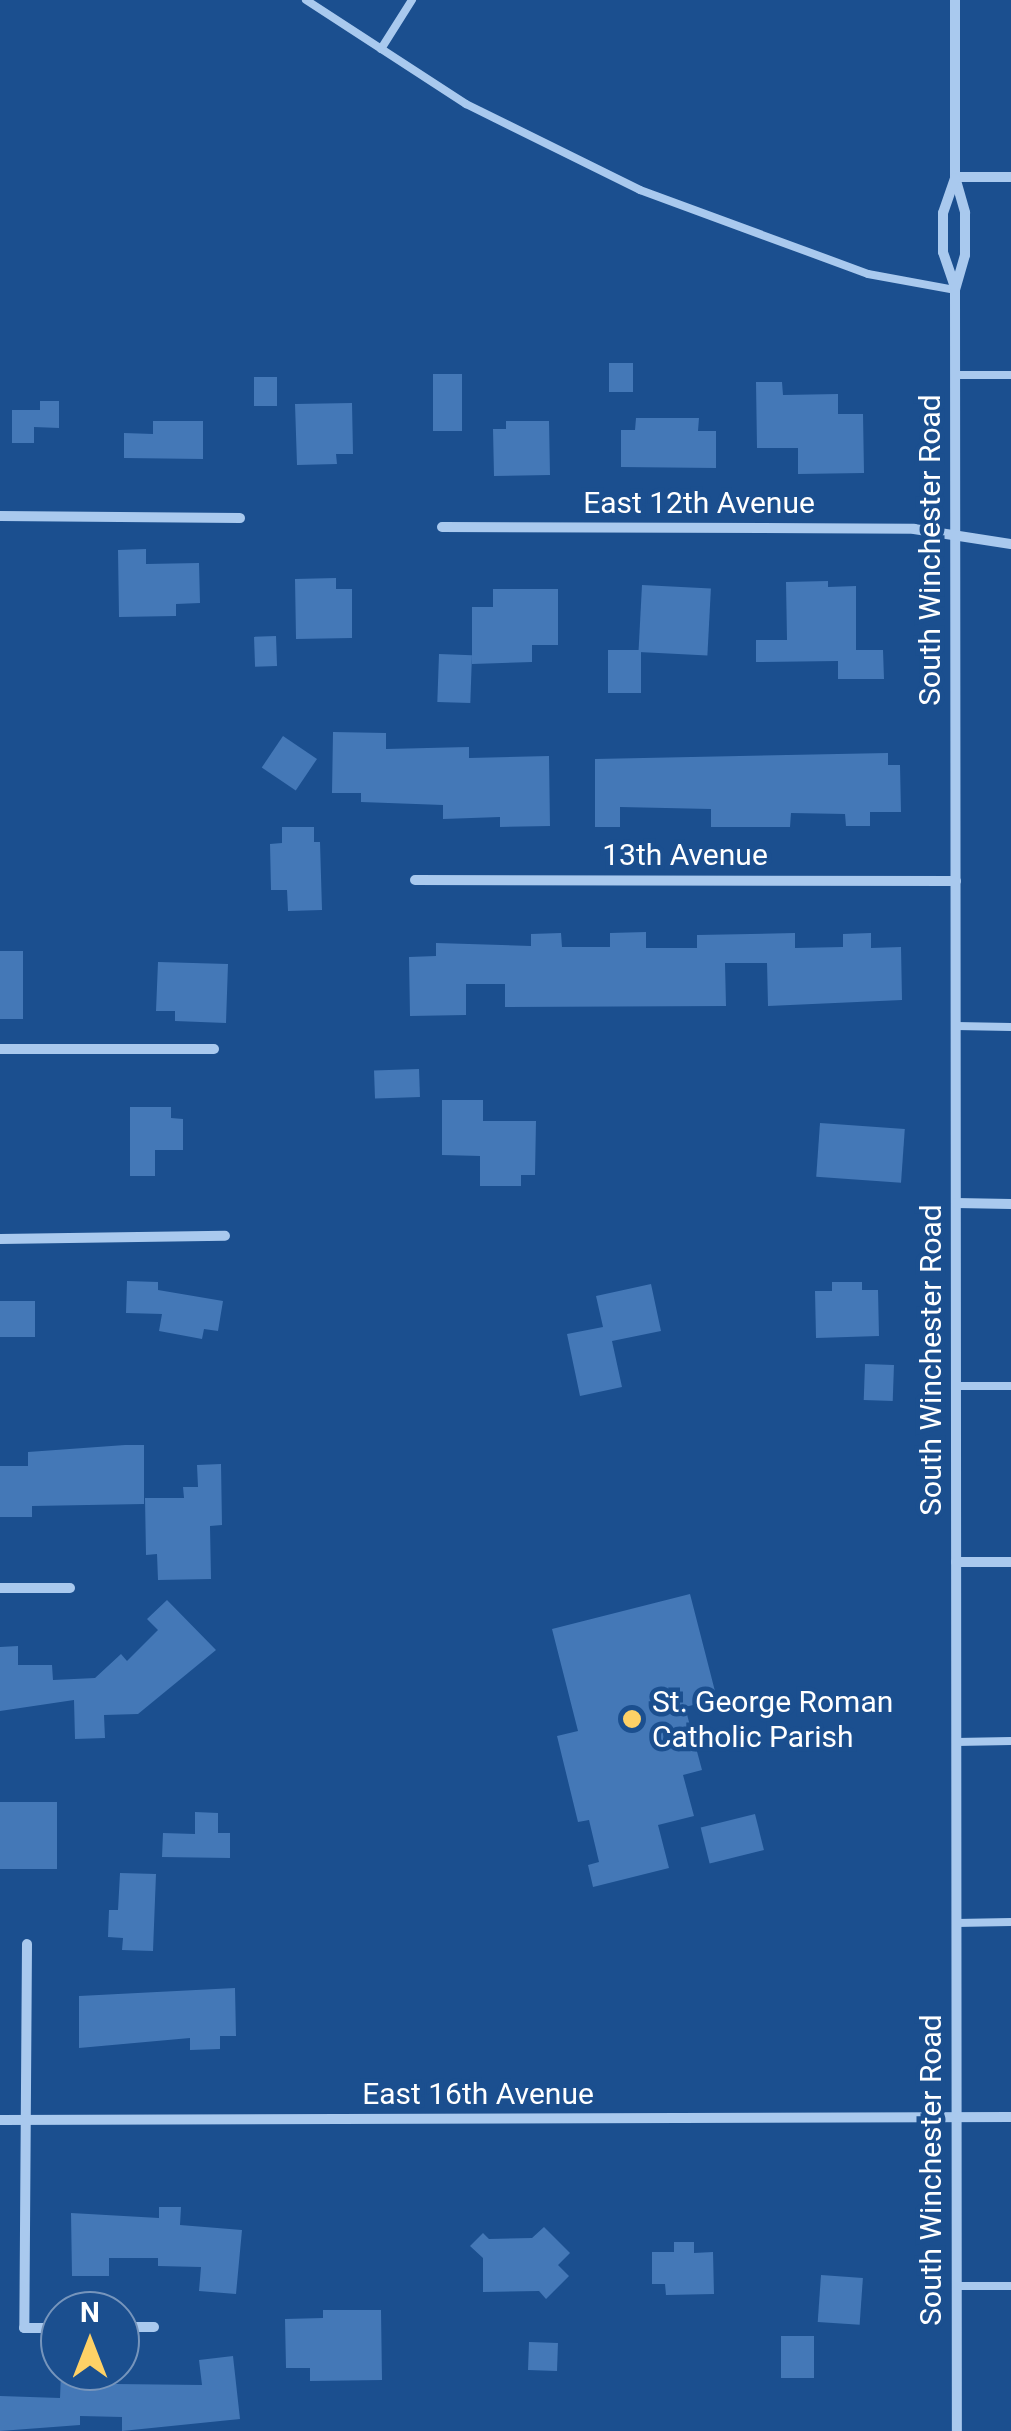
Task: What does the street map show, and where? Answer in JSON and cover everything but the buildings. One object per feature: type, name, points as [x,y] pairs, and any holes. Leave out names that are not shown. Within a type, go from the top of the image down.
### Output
[{"type":"street","name":"South Winchester Road","points":[[955,0],[955,177],[965,212],[965,255],[955,290],[956,2431]]},
{"type":"street","name":"South Winchester Road","points":[[955,177],[943,212],[944,252],[955,290]]},
{"type":"street","points":[[955,177],[1011,177]]},
{"type":"street","points":[[0,516],[240,518]]},
{"type":"street","name":"East 12th Avenue","points":[[442,527],[914,529],[1011,544]]},
{"type":"street","name":"13th Avenue","points":[[414,880],[956,881]]},
{"type":"street","points":[[0,1049],[214,1049]]},
{"type":"street","points":[[956,1203],[1011,1204]]},
{"type":"street","points":[[0,1239],[225,1236]]},
{"type":"street","points":[[956,1562],[1011,1562]]},
{"type":"street","points":[[0,1588],[70,1588]]},
{"type":"street","points":[[27,1944],[24,2328],[40,2328]]},
{"type":"street","name":"East 16th Avenue","points":[[0,2120],[1011,2117]]},
{"type":"street","points":[[140,2327],[154,2327]]},
{"type":"lane","points":[[306,0],[466,104],[640,190],[868,274],[955,290]]},
{"type":"lane","points":[[380,49],[412,0]]},
{"type":"lane","points":[[955,375],[1011,374]]},
{"type":"lane","points":[[956,1026],[1011,1027]]},
{"type":"lane","points":[[956,1386],[1011,1386]]},
{"type":"lane","points":[[956,1742],[1011,1741]]},
{"type":"lane","points":[[956,1923],[1011,1922]]},
{"type":"lane","points":[[956,2286],[1011,2286]]},
{"type":"place","name":"St. George Roman Catholic Parish","points":[[632,1719]]}]
